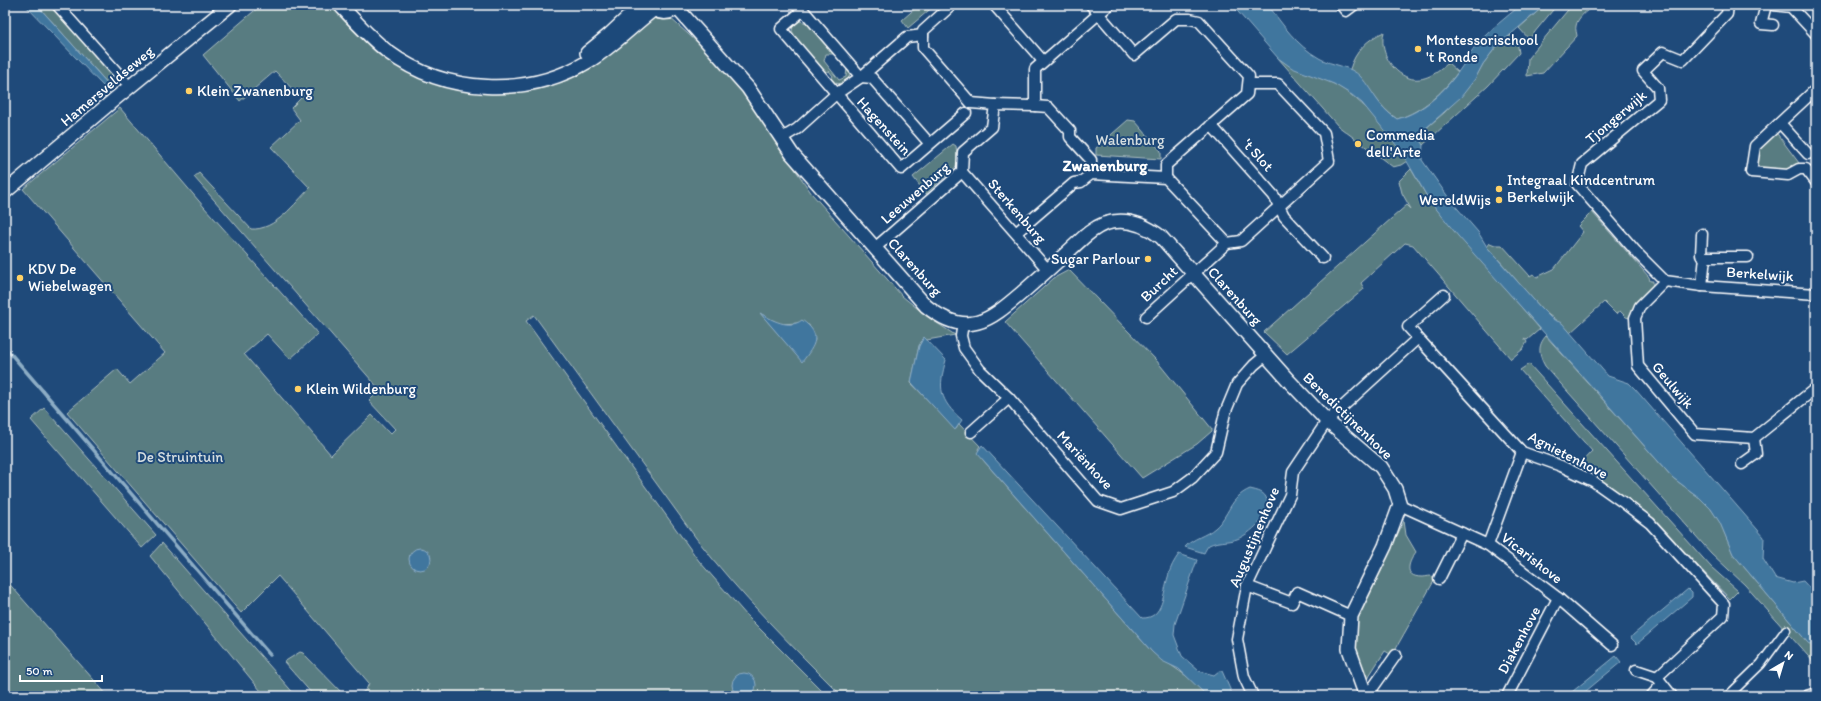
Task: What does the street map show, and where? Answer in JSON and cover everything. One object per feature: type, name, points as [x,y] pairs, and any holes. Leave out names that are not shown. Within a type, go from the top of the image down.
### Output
[{"type":"street","points":[[57,5],[124,80]]},
{"type":"street","name":"Hamersveldseweg","points":[[5,192],[121,94],[230,5]]},
{"type":"street","points":[[340,5],[378,44],[411,66],[438,78],[461,84],[500,87],[541,81],[581,66],[607,49],[648,7]]},
{"type":"street","points":[[351,5],[375,32],[395,49],[412,59],[453,75],[493,80],[527,77],[549,71],[569,63],[599,44],[648,7]]},
{"type":"street","points":[[952,5],[923,31],[923,48],[971,103],[1048,107],[1070,131],[1070,137],[1091,160],[1091,174]]},
{"type":"street","points":[[994,5],[1043,61]]},
{"type":"street","points":[[1091,5],[1134,55],[1176,19],[1190,19],[1199,21],[1249,76],[1247,94],[1166,165],[1166,178],[1227,243],[1241,241],[1329,161],[1324,133],[1278,84],[1249,84]]},
{"type":"street","points":[[1035,106],[1035,69],[1110,5]]},
{"type":"street","points":[[1341,5],[1346,11],[1354,5]]},
{"type":"street","name":"Tjongerwijk","points":[[1665,281],[1639,255],[1577,184],[1582,164],[1659,100],[1658,88],[1644,71],[1663,52],[1683,60],[1727,14],[1728,5]]},
{"type":"street","points":[[1766,5],[1762,24],[1773,25]]},
{"type":"street","points":[[1777,5],[1790,7],[1816,34]]},
{"type":"street","points":[[648,7],[661,13],[669,12],[678,7]]},
{"type":"street","name":"Clarenburg","points":[[678,7],[748,88],[792,154],[876,247],[926,306],[939,316],[963,323],[976,323],[990,318],[1048,270],[1090,232],[1103,224],[1117,221],[1134,222],[1148,227],[1161,237],[1266,355]]},
{"type":"street","name":"Hagenstein","points":[[930,144],[872,78],[861,77],[806,8],[781,29],[901,169],[966,113]]},
{"type":"street","name":"Hagenstein","points":[[782,138],[797,129],[836,94],[861,77],[907,37],[923,35]]},
{"type":"street","points":[[1816,89],[1755,146],[1751,172],[1788,175],[1799,169],[1806,169],[1816,182]]},
{"type":"street","name":"Leeuwenburg","points":[[876,247],[962,172],[963,152],[992,127],[995,105]]},
{"type":"street","points":[[1780,123],[1808,154]]},
{"type":"street","name":"'t Slot","points":[[1211,125],[1274,196],[1278,207],[1284,216],[1323,258]]},
{"type":"street","name":"Sterkenburg","points":[[962,172],[1048,270]]},
{"type":"street","points":[[1016,232],[1074,183],[1081,182],[1091,174],[1166,178]]},
{"type":"street","points":[[1702,234],[1701,255],[1705,257],[1748,257]]},
{"type":"street","name":"Burcht","points":[[1146,317],[1227,243]]},
{"type":"street","points":[[1702,286],[1705,257]]},
{"type":"street","name":"Berkelwijk","points":[[1665,281],[1702,286],[1816,294]]},
{"type":"street","name":"Geulwijk","points":[[1665,281],[1640,306],[1635,318],[1638,366],[1695,434],[1754,438]]},
{"type":"street","name":"Agnietenhove","points":[[1444,295],[1408,327],[1522,452],[1561,466],[1593,481],[1624,503],[1650,523],[1724,604],[1723,616],[1659,681]]},
{"type":"street","name":"Mariënhove","points":[[963,323],[962,336],[964,348],[980,370],[1009,398],[1098,501],[1121,509],[1173,492],[1192,478],[1216,452],[1225,413],[1237,384],[1254,365],[1266,355]]},
{"type":"street","points":[[1328,421],[1418,338]]},
{"type":"street","name":"Benedictijnenhove","points":[[1266,355],[1328,421],[1381,467],[1395,490],[1400,506]]},
{"type":"street","points":[[1742,464],[1756,454],[1754,438],[1816,388]]},
{"type":"street","points":[[971,432],[1009,398]]},
{"type":"street","name":"Augustijnenhove","points":[[1253,696],[1244,677],[1237,639],[1247,586],[1290,494],[1293,472],[1328,421]]},
{"type":"street","name":"Vicarishove","points":[[1522,452],[1488,545],[1558,598],[1612,645]]},
{"type":"street","points":[[1396,655],[1370,695],[1363,688],[1349,649],[1351,616],[1385,546],[1400,506],[1488,545]]},
{"type":"street","points":[[1439,579],[1462,533]]},
{"type":"street","points":[[1247,586],[1292,603],[1297,592],[1351,616]]},
{"type":"street","name":"Diakenhove","points":[[1507,696],[1558,598]]},
{"type":"street","points":[[1728,696],[1761,664],[1786,630]]},
{"type":"street","points":[[1636,670],[1659,681],[1672,696]]},
{"type":"street","points":[[1650,696],[1659,681]]},
{"type":"street","points":[[1807,696],[1816,693]]},
{"type":"green space","points":[[37,5],[53,5],[120,80],[111,87]]},
{"type":"green space","name":"De Struintuin","points":[[261,5],[334,5],[365,38],[462,89],[494,93],[513,92],[538,88],[598,62],[614,51],[652,19],[660,14],[669,17],[706,50],[754,105],[775,140],[812,194],[902,296],[928,317],[955,335],[927,340],[924,337],[919,346],[911,383],[956,429],[959,424],[980,446],[978,449],[983,460],[1152,652],[1188,677],[1207,696],[982,696],[980,694],[977,696],[842,696],[766,619],[730,580],[696,538],[534,315],[526,321],[699,561],[748,617],[827,696],[357,696],[366,690],[369,683],[278,576],[241,613],[67,412],[117,369],[130,384],[165,353],[23,189],[120,108],[204,207],[318,334],[290,359],[267,334],[244,354],[331,455],[372,415],[390,434],[395,429],[369,401],[380,390],[194,177],[199,173],[251,229],[268,226],[276,221],[284,215],[310,188],[271,147],[300,120],[291,108],[301,98],[275,71],[240,101],[203,55]],"holes":[[[761,314],[780,324],[798,323],[809,325],[815,340],[802,361]]]},
{"type":"green space","points":[[919,5],[935,5],[908,28],[902,20]]},
{"type":"green space","points":[[1545,5],[1557,5],[1529,39],[1519,28]]},
{"type":"green space","points":[[1572,5],[1599,5],[1592,7],[1579,19],[1576,26],[1577,36],[1543,73],[1527,76],[1528,58]]},
{"type":"green space","points":[[800,21],[807,23],[835,54],[826,54],[824,61],[839,80],[846,77],[847,68],[850,74],[848,80],[841,84],[835,83],[831,79],[833,76],[829,71],[826,73],[797,40],[792,31],[793,26]]},
{"type":"green space","points":[[1384,32],[1383,46],[1388,60],[1397,71],[1403,75],[1414,79],[1425,78],[1440,70],[1448,63],[1458,72],[1439,94],[1415,112],[1397,119],[1384,108],[1350,69],[1355,57],[1362,47],[1372,38]]},
{"type":"green space","points":[[1511,35],[1517,41],[1519,53],[1488,86],[1423,145],[1417,136],[1445,112],[1475,79],[1483,64],[1496,47]]},
{"type":"green space","points":[[1278,58],[1346,91],[1376,118],[1401,150],[1407,161],[1401,165],[1393,167],[1338,126]]},
{"type":"green space","name":"Walenburg","points":[[1128,120],[1135,121],[1161,151],[1161,159],[1096,155],[1096,148]]},
{"type":"green space","points":[[1775,131],[1799,163],[1788,170],[1763,169],[1757,165],[1756,159],[1758,150]]},
{"type":"green space","points":[[953,144],[956,146],[958,165],[926,194],[913,177]]},
{"type":"green space","points":[[1411,169],[1429,200],[1540,329],[1527,340],[1524,338],[1527,342],[1523,349],[1511,359],[1413,245],[1405,243],[1361,283],[1364,289],[1287,354],[1264,332],[1407,205],[1411,209],[1402,193],[1399,181]]},
{"type":"green space","points":[[1592,212],[1649,277],[1650,281],[1653,281],[1653,286],[1646,301],[1633,319],[1626,317],[1620,311],[1616,314],[1604,302],[1570,333],[1564,326],[1542,309],[1487,247],[1490,243],[1502,245],[1530,276],[1533,274],[1537,277],[1554,269],[1583,232],[1578,226]]},
{"type":"green space","points":[[1069,270],[1156,360],[1212,429],[1212,431],[1197,444],[1142,478],[1005,322],[1054,278]]},
{"type":"green space","points":[[1546,336],[1673,478],[1700,498],[1711,509],[1720,522],[1733,554],[1808,643],[1816,647],[1816,665],[1745,585],[1711,553],[1545,366],[1541,358],[1540,347]]},
{"type":"green space","points":[[1529,364],[1711,567],[1738,591],[1730,599],[1648,515],[1611,489],[1576,468],[1592,451],[1520,370]]},
{"type":"green space","points":[[44,408],[156,535],[142,548],[31,420]]},
{"type":"green space","points":[[1404,521],[1406,535],[1416,552],[1411,560],[1409,571],[1416,576],[1433,576],[1434,581],[1392,655],[1385,651],[1367,679],[1359,669],[1356,656],[1357,618]]},
{"type":"green space","points":[[162,543],[296,696],[265,696],[150,556]]},
{"type":"green space","points":[[5,579],[108,696],[5,696]]},
{"type":"green space","points":[[300,652],[303,653],[345,696],[314,696],[284,662]]},
{"type":"water","points":[[25,5],[37,5],[108,84],[104,87]]},
{"type":"water","points":[[1232,5],[1268,5],[1290,34],[1303,47],[1324,61],[1357,73],[1385,109],[1397,119],[1407,116],[1434,99],[1455,76],[1477,44],[1521,5],[1545,5],[1496,47],[1461,97],[1417,136],[1423,145],[1422,160],[1451,201],[1478,232],[1487,247],[1540,307],[1552,319],[1562,323],[1608,376],[1629,383],[1635,389],[1764,537],[1763,559],[1775,578],[1793,583],[1803,581],[1816,595],[1816,647],[1808,643],[1733,554],[1720,523],[1711,509],[1700,498],[1673,478],[1458,236],[1429,200],[1401,151],[1362,103],[1334,84],[1292,68],[1278,58]]},
{"type":"water","points":[[760,313],[781,323],[792,324],[802,320],[809,325],[815,335],[815,340],[802,362]]},
{"type":"water","points":[[924,337],[946,360],[941,386],[945,400],[954,413],[962,420],[955,430],[911,382],[919,346]]},
{"type":"water","points":[[982,445],[1142,618],[1155,614],[1159,609],[1170,571],[1179,554],[1197,560],[1175,624],[1174,635],[1182,656],[1199,671],[1214,675],[1219,671],[1222,671],[1233,696],[1207,696],[1179,669],[1162,661],[1152,652],[977,453]]},
{"type":"water","points":[[1250,489],[1263,494],[1267,500],[1266,512],[1263,518],[1253,529],[1237,539],[1209,545],[1204,553],[1185,547],[1192,541],[1215,528],[1224,518],[1238,497]]},
{"type":"water","points":[[416,548],[424,548],[431,555],[431,563],[424,570],[416,570],[409,563],[409,555]]},
{"type":"water","points":[[1688,589],[1692,593],[1692,597],[1637,644],[1631,638],[1633,635]]},
{"type":"water","points":[[1616,656],[1621,662],[1580,696],[1567,696]]},
{"type":"water","points":[[744,673],[749,674],[755,680],[755,690],[749,696],[744,697],[739,696],[733,690],[732,685],[733,680],[739,674]]},
{"type":"waterway","points":[[5,347],[270,655]]},
{"type":"place","name":"Montessorischool 't Ronde","points":[[1418,49]]},
{"type":"place","name":"Klein Zwanenburg","points":[[189,91]]},
{"type":"place","name":"Commedia dell'Arte","points":[[1358,144]]},
{"type":"place","name":"Integraal Kindcentrum Berkelwijk","points":[[1499,189]]},
{"type":"place","name":"WereldWijs","points":[[1499,200]]},
{"type":"place","name":"Sugar Parlour","points":[[1148,259]]},
{"type":"place","name":"KDV De Wiebelwagen","points":[[20,278]]},
{"type":"place","name":"Klein Wildenburg","points":[[298,389]]},
{"type":"district","name":"Zwanenburg","points":[[1105,165]]}]
